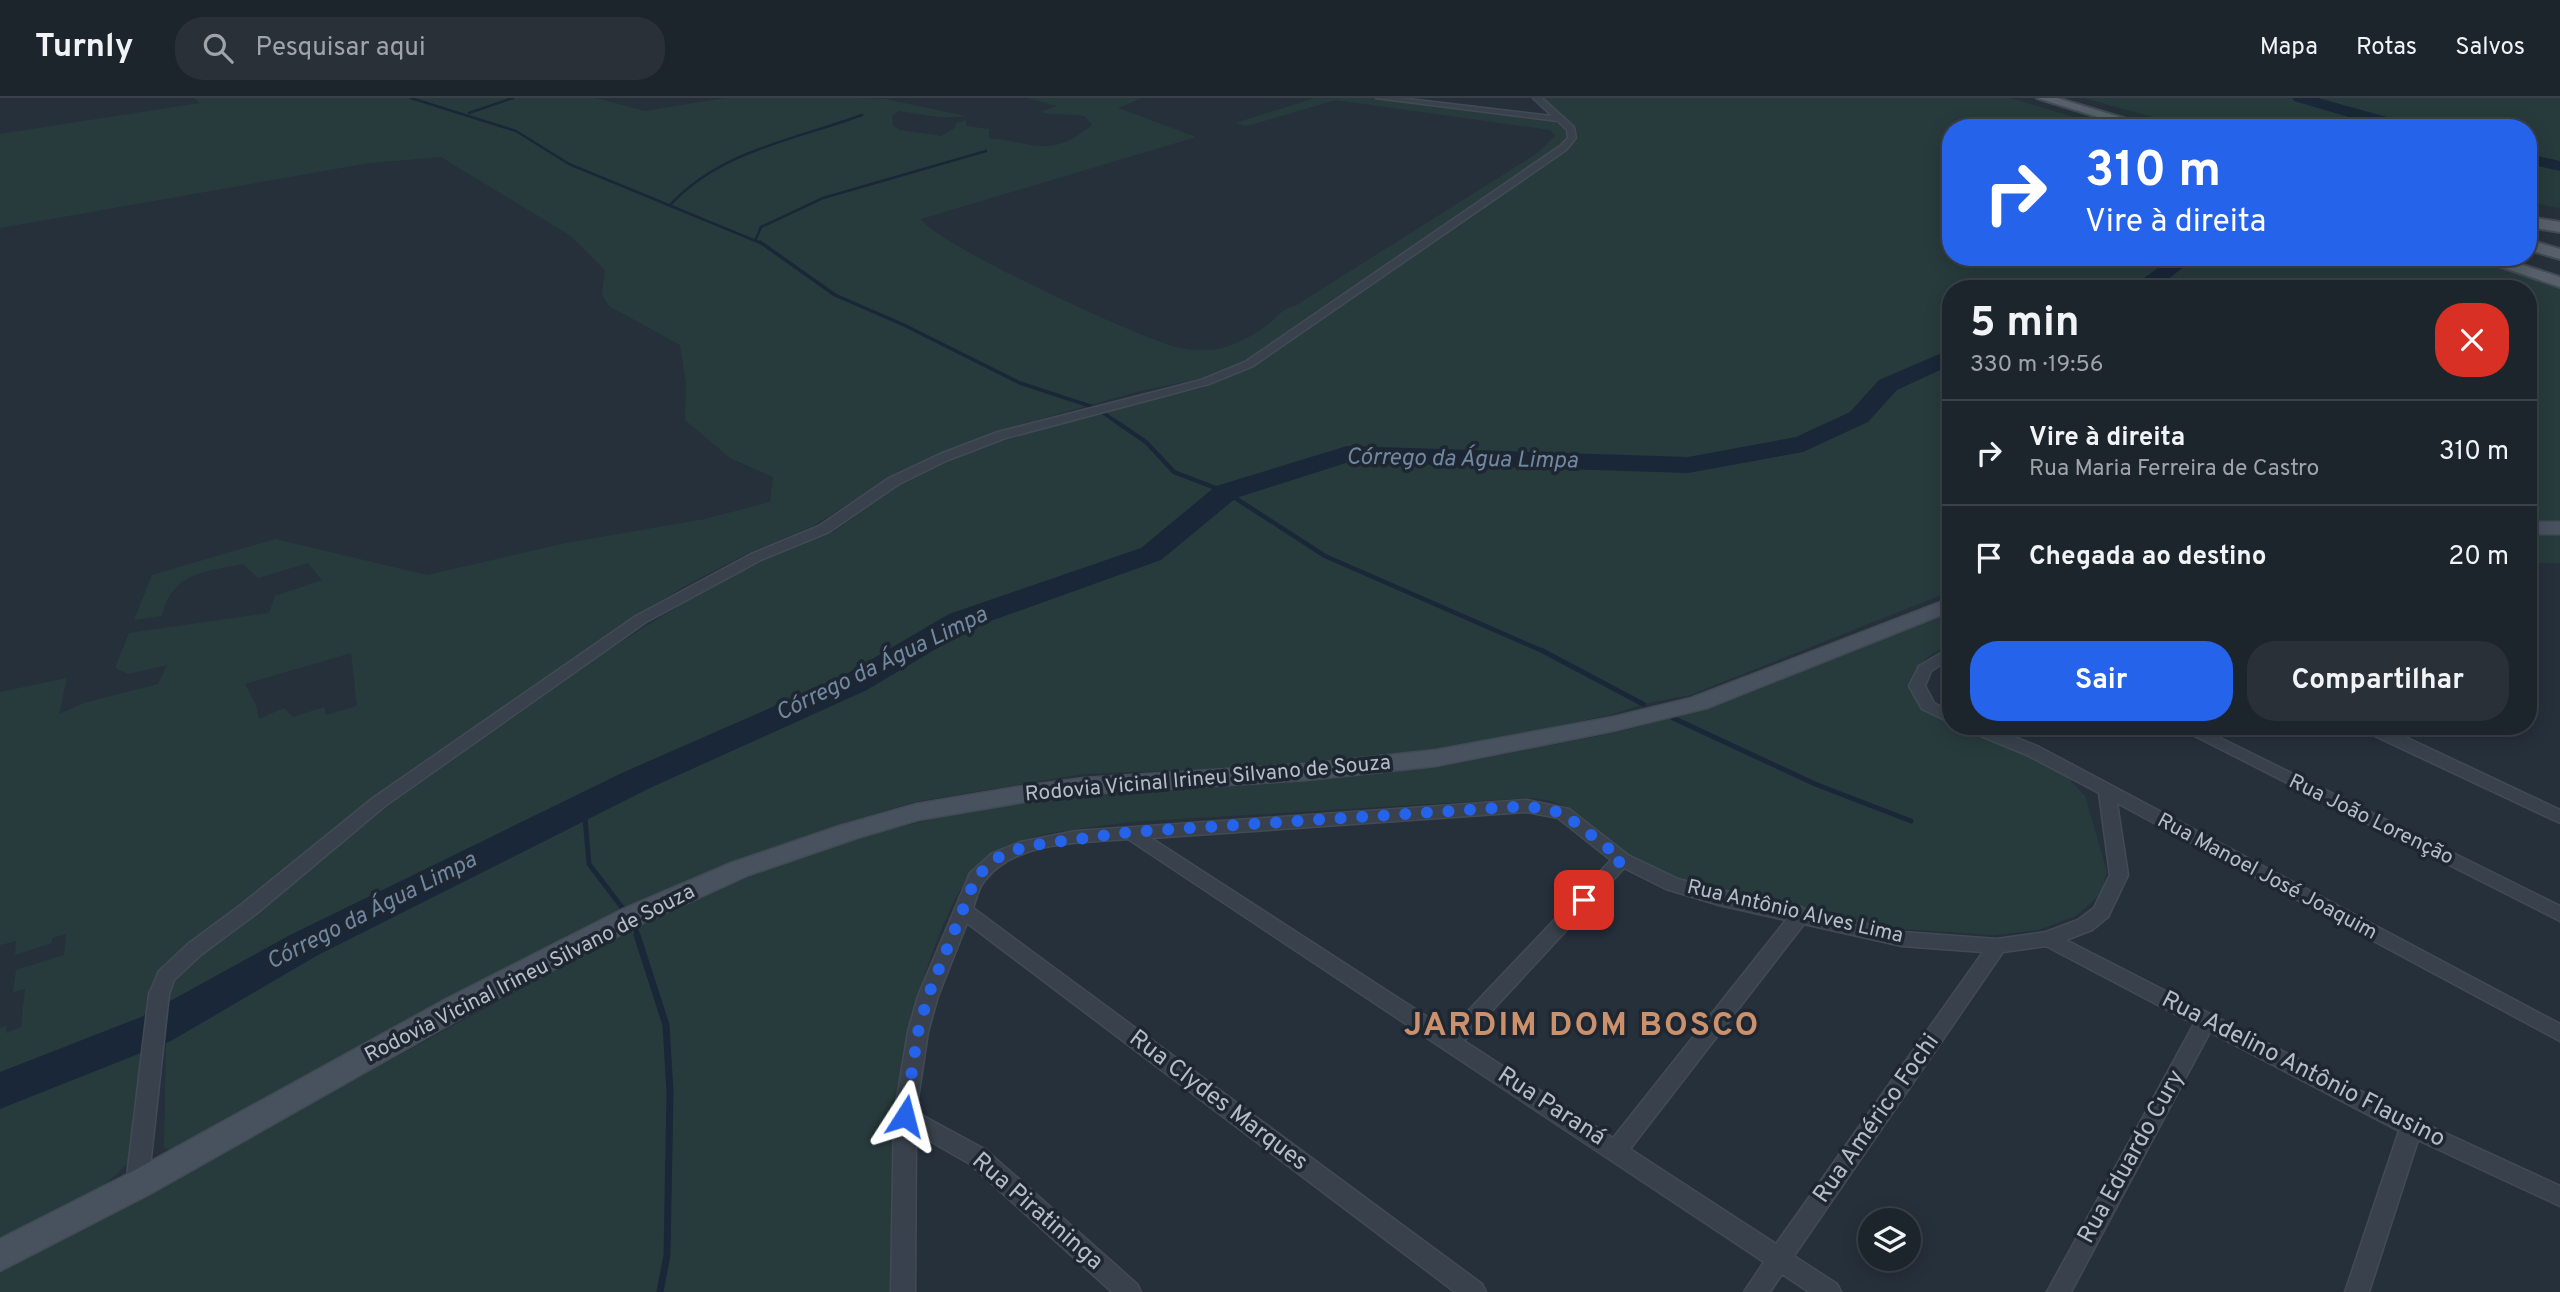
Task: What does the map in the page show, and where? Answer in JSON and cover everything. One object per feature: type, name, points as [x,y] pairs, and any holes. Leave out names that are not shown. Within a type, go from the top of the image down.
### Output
[{"type":"main road","points":[[2037,100],[2093,119]]},
{"type":"main road","points":[[2037,100],[2113,119]]},
{"type":"main road","points":[[2537,223],[2560,227]]},
{"type":"main road","points":[[2537,235],[2560,242]]},
{"type":"main road","points":[[2537,248],[2560,256]]},
{"type":"main road","points":[[2537,253],[2560,256]]},
{"type":"main road","points":[[2512,266],[2560,282]]},
{"type":"main road","points":[[2537,528],[2560,528]]},
{"type":"main road","name":"Rodovia Vicinal Irineu Silvano de Souza","points":[[0,1256],[137,1185],[458,1006],[631,917],[740,869],[848,832],[916,812],[1035,792],[1410,762],[1613,723],[1699,703],[1942,608]]},
{"type":"street","points":[[1380,98],[1560,119]]},
{"type":"street","points":[[137,1185],[159,994],[166,976],[195,949],[249,909],[379,802],[641,619],[755,557],[824,528],[894,481],[1002,435],[1205,382],[1248,364],[1563,148],[1572,134],[1537,98]]},
{"type":"street","points":[[1942,657],[1924,668],[1916,686],[1928,706],[1942,713]]},
{"type":"street","name":"Rua Manoel José Joaquim","points":[[1994,735],[2033,751],[2560,1033]]},
{"type":"street","name":"Rua João Lorenção","points":[[2201,735],[2560,914]]},
{"type":"street","points":[[2387,735],[2560,817]]},
{"type":"street","name":"Rua Antônio Alves Lima","points":[[903,1292],[905,1116],[918,1032],[928,996],[976,877],[997,858],[1026,846],[1130,832],[1527,806],[1563,813],[1622,859],[1672,884],[1719,898],[1801,914],[1902,939],[1997,947],[2048,939],[2085,925],[2101,912],[2119,876],[2107,792]]},
{"type":"street","name":"Rua Paraná","points":[[1130,832],[1829,1292]]},
{"type":"street","points":[[1451,1042],[1622,859]]},
{"type":"street","name":"Rua Clydes Marques","points":[[962,910],[1474,1292]]},
{"type":"street","points":[[1617,1150],[1801,914]]},
{"type":"street","name":"Rua Adelino Antônio Flausino","points":[[2048,939],[2412,1127],[2560,1196]]},
{"type":"street","name":"Rua Américo Fochi","points":[[1756,1292],[1997,947]]},
{"type":"street","name":"Rua Eduardo Cury","points":[[2059,1292],[2205,1022]]},
{"type":"street","name":"Rua Piratininga","points":[[905,1116],[978,1157],[1129,1292]]},
{"type":"street","points":[[2357,1292],[2412,1127]]},
{"type":"shaded area","points":[[194,98],[596,98],[645,111],[725,98],[885,99],[966,116],[941,117],[899,111],[892,116],[893,126],[900,130],[941,136],[955,128],[956,123],[966,120],[966,126],[989,129],[989,138],[1042,146],[1065,142],[1092,125],[1085,116],[1041,112],[1057,106],[1027,98],[1142,98],[1118,108],[1196,137],[921,219],[961,248],[1086,311],[1160,342],[1200,350],[1227,347],[1257,332],[1284,310],[1295,306],[1539,152],[1555,136],[1550,130],[1336,100],[1247,126],[1235,123],[1315,98],[1371,98],[1557,122],[1567,133],[1567,139],[1542,159],[1244,363],[1199,379],[1140,391],[997,431],[939,454],[888,479],[813,526],[748,553],[685,586],[634,617],[411,770],[163,965],[151,984],[147,999],[129,1162],[103,1187],[0,1242],[0,1028],[6,1026],[6,1033],[21,1027],[25,989],[13,992],[16,970],[64,955],[66,934],[52,938],[52,943],[15,955],[16,941],[0,945],[0,692],[67,678],[59,714],[84,703],[158,684],[167,665],[128,674],[115,668],[129,633],[269,613],[275,596],[322,580],[308,563],[258,578],[243,564],[215,569],[182,582],[173,590],[162,616],[134,620],[152,575],[275,539],[427,575],[566,543],[705,519],[770,502],[773,477],[730,458],[685,420],[686,384],[680,345],[609,306],[602,295],[605,270],[571,236],[441,157],[369,163],[0,228],[0,134],[200,103]],"holes":[[[351,653],[357,706],[326,715],[324,707],[293,717],[284,708],[259,719],[256,705],[245,684]]]},
{"type":"shaded area","points":[[1542,98],[2010,98],[2080,119],[1942,119],[1942,266],[2492,266],[2560,287],[2560,522],[2537,523],[2537,280],[1942,280],[1942,595],[1690,695],[1643,704],[1610,715],[1427,752],[1307,765],[1083,774],[914,802],[837,825],[723,865],[582,929],[444,1002],[179,1150],[164,1148],[167,993],[174,978],[200,952],[391,804],[605,652],[701,592],[763,561],[833,532],[903,482],[954,458],[1090,412],[1200,389],[1258,363],[1568,148],[1578,139],[1576,128]]},
{"type":"shaded area","points":[[2084,98],[2560,98],[2560,208],[2537,204],[2537,119],[2160,119]]},
{"type":"shaded area","points":[[2560,530],[2560,563],[2537,563],[2537,531]]},
{"type":"shaded area","points":[[1942,616],[1942,649],[1933,653],[1913,673],[1913,694],[1921,704],[1942,718],[1942,735],[1982,735],[2028,755],[2066,776],[2085,796],[2107,872],[2101,894],[2076,916],[2038,930],[1993,935],[1902,929],[1720,891],[1678,878],[1626,853],[1569,808],[1548,800],[1532,798],[1129,822],[1059,832],[1007,845],[993,852],[978,865],[951,907],[930,960],[910,1030],[892,1292],[0,1292],[0,1272],[635,927],[743,879],[849,840],[959,812],[1079,792],[1440,767],[1619,732],[1705,709]]},
{"type":"waterway","points":[[411,98],[516,131],[569,164],[763,244]]},
{"type":"waterway","points":[[469,113],[513,98]]},
{"type":"waterway","points":[[2300,98],[2374,119]]},
{"type":"waterway","points":[[670,205],[690,186],[735,159],[862,115]]},
{"type":"waterway","points":[[756,239],[761,227],[823,198],[986,151]]},
{"type":"waterway","points":[[2537,161],[2560,166]]},
{"type":"waterway","points":[[763,244],[835,295],[904,325],[1020,383],[1090,406]]},
{"type":"waterway","name":"Córrego da Água Limpa","points":[[2153,280],[2174,266]]},
{"type":"waterway","name":"Córrego da Água Limpa","points":[[0,1091],[156,1029],[304,945],[637,780],[855,683],[960,621],[1151,554],[1226,492],[1347,454],[1688,465],[1803,444],[1859,417],[1888,385],[1942,360]]},
{"type":"waterway","points":[[1099,410],[1121,425]]},
{"type":"waterway","points":[[1118,423],[1146,442],[1174,472],[1226,492],[1325,556],[1544,651]]},
{"type":"waterway","points":[[1544,651],[1643,704]]},
{"type":"waterway","points":[[1673,718],[1815,784],[1911,821]]},
{"type":"waterway","points":[[584,806],[589,864],[624,910]]},
{"type":"waterway","points":[[635,927],[638,937]]},
{"type":"waterway","points":[[637,935],[666,1025],[670,1092],[667,1255],[660,1292]]},
{"type":"district","name":"JARDIM DOM BOSCO","points":[[1582,1027]]},
{"type":"route","points":[[905,1116],[918,1032],[928,996],[976,877],[997,858],[1026,846],[1076,837],[1130,832],[1527,806],[1563,813],[1622,859],[1584,900]]}]
